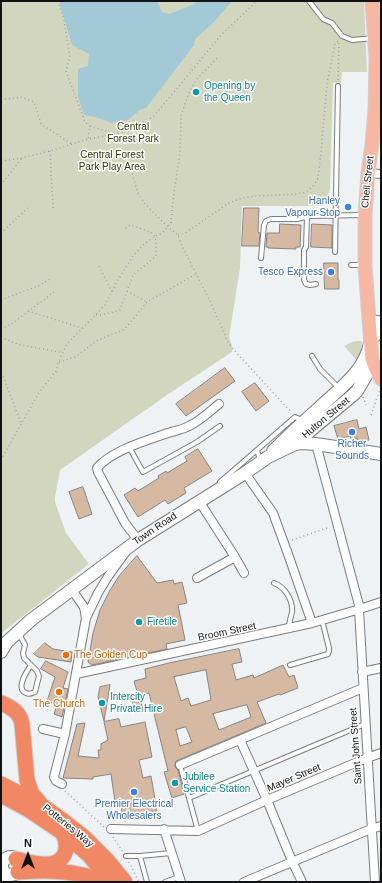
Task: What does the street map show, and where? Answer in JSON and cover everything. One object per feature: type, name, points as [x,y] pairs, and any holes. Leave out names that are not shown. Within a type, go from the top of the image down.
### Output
[{"type":"highway","points":[[4,703],[15,710],[22,720],[27,780],[32,794],[40,804]]},
{"type":"highway","points":[[1,782],[9,780],[21,770],[25,757]]},
{"type":"highway","name":"Potteries Way","points":[[1,782],[40,804],[85,838],[108,861],[125,882]]},
{"type":"highway","name":"Potteries Way","points":[[1,796],[29,810],[63,833],[89,855],[110,882]]},
{"type":"highway","points":[[9,867],[50,864],[61,859],[66,849],[66,842],[63,833]]},
{"type":"highway","points":[[9,867],[64,871],[83,874],[104,882]]},
{"type":"main road","name":"Chell Street","points":[[372,1],[376,59],[375,109],[372,144],[375,174],[365,215],[365,265],[375,322],[374,337],[376,375]]},
{"type":"main road","name":"Hulton Street","points":[[264,459],[304,423],[354,374],[365,359],[374,337]]},
{"type":"main road","points":[[354,374],[362,372],[376,375]]},
{"type":"main road","name":"Hulton Street","points":[[295,444],[304,423],[353,395],[376,375]]},
{"type":"main road","points":[[304,423],[329,446]]},
{"type":"main road","name":"Town Road","points":[[1,652],[7,642],[31,620],[134,543],[245,473],[264,459],[295,444],[302,443],[381,454]]},
{"type":"street","points":[[61,783],[56,781],[54,777],[65,734],[86,618],[98,593],[109,575],[134,543],[126,523],[96,468],[102,462],[129,447],[188,426],[206,415],[219,404]]},
{"type":"street","name":"Saint John Street","points":[[316,444],[359,609],[375,882]]},
{"type":"street","points":[[245,473],[273,513],[312,623]]},
{"type":"street","points":[[199,501],[244,573]]},
{"type":"street","points":[[197,578],[235,557]]},
{"type":"street","points":[[72,590],[84,607],[86,618]]},
{"type":"street","name":"Broom Street","points":[[76,674],[312,623],[381,602]]},
{"type":"street","points":[[362,672],[381,668]]},
{"type":"street","points":[[180,765],[363,688]]},
{"type":"street","points":[[43,729],[65,734]]},
{"type":"street","points":[[240,740],[302,882]]},
{"type":"street","name":"Mayer Street","points":[[109,830],[198,830],[381,753]]},
{"type":"street","points":[[245,882],[292,861],[381,826]]},
{"type":"street","points":[[164,829],[180,879]]},
{"type":"lane","points":[[309,1],[323,19],[332,23],[342,36],[352,40],[374,38]]},
{"type":"lane","points":[[335,252],[338,86]]},
{"type":"lane","points":[[261,258],[264,225],[266,221],[271,219],[297,219],[307,216],[365,215]]},
{"type":"lane","points":[[307,216],[306,247],[304,250],[304,280],[306,284],[316,284]]},
{"type":"lane","points":[[351,265],[365,265]]},
{"type":"lane","points":[[312,356],[320,369],[340,389]]},
{"type":"lane","name":"Hulton Street","points":[[199,501],[257,450],[304,423]]},
{"type":"lane","points":[[129,447],[143,472],[197,442],[220,426]]},
{"type":"lane","points":[[257,450],[264,459]]},
{"type":"lane","points":[[274,583],[282,588],[287,594],[291,603],[292,610],[289,628]]},
{"type":"lane","points":[[290,665],[328,654],[329,648],[322,620]]},
{"type":"lane","points":[[18,632],[25,645],[23,654],[24,658],[31,665],[36,671],[39,676],[35,692],[26,694],[21,688],[23,679],[31,665]]},
{"type":"lane","points":[[189,798],[365,724]]},
{"type":"lane","points":[[180,765],[198,830]]},
{"type":"lane","points":[[126,856],[171,853]]},
{"type":"lane","points":[[140,856],[147,882]]},
{"type":"lane","points":[[165,882],[180,879]]},
{"type":"path","points":[[58,1],[64,21],[70,57],[66,72],[85,122],[90,126],[116,134]]},
{"type":"path","points":[[1,161],[22,158],[88,139],[116,134],[137,126],[153,117],[220,36],[257,1]]},
{"type":"path","points":[[178,235],[185,233],[229,203],[242,198],[297,194],[306,192],[314,185],[318,178],[327,84],[335,44],[340,39],[338,86]]},
{"type":"path","points":[[1,460],[38,394],[56,371],[67,344],[105,305],[133,256],[143,245],[155,236],[162,233],[171,223],[180,153],[181,116],[188,95],[196,80],[219,56]]},
{"type":"path","points":[[1,98],[21,97],[34,102],[41,124],[72,144]]},
{"type":"path","points":[[88,139],[90,126]]},
{"type":"path","points":[[50,151],[53,208]]},
{"type":"path","points":[[1,185],[22,158]]},
{"type":"path","points":[[131,170],[138,193],[145,204],[178,235],[228,342],[304,423]]},
{"type":"path","points":[[1,233],[28,208]]},
{"type":"path","points":[[96,315],[120,310],[133,275],[156,256],[156,241],[155,236],[152,233],[130,225],[126,229]]},
{"type":"path","points":[[99,266],[112,292]]},
{"type":"path","points":[[58,363],[75,357],[98,340],[125,329],[147,302],[196,274]]},
{"type":"path","points":[[1,300],[38,286],[52,278]]},
{"type":"path","points":[[127,291],[147,302]]},
{"type":"path","points":[[1,329],[13,323],[54,292]]},
{"type":"path","points":[[28,311],[83,328]]},
{"type":"path","points":[[1,337],[17,344],[63,353]]},
{"type":"path","points":[[1,373],[22,423]]},
{"type":"path","points":[[371,415],[376,375]]},
{"type":"path","points":[[362,395],[366,405]]},
{"type":"path","points":[[284,543],[338,525]]},
{"type":"path","points":[[61,783],[64,790],[109,830],[126,856],[139,882]]},
{"type":"green space","name":"Central Forest Park","points":[[1,1],[364,1],[367,72],[342,72],[341,83],[333,83],[330,190],[324,206],[242,206],[240,268],[229,337],[232,352],[167,395],[60,470],[55,502],[66,533],[89,564],[1,634]]},
{"type":"green space","points":[[357,341],[362,341],[361,351],[357,361],[344,346]]},
{"type":"water","points":[[59,1],[157,1],[162,12],[169,14],[198,1],[232,1],[213,23],[195,39],[194,45],[146,108],[141,109],[128,120],[112,123],[84,115],[78,97],[78,69],[88,66],[89,54],[72,45]]},
{"type":"building","points":[[244,208],[259,208],[259,246],[242,246]]},
{"type":"building","points":[[280,224],[301,225],[300,247],[296,247],[296,249],[266,247],[267,233],[279,233]]},
{"type":"building","points":[[312,224],[332,225],[332,248],[311,247]]},
{"type":"building","name":"Tesco Express","points":[[324,263],[338,263],[339,289],[325,289]]},
{"type":"building","points":[[225,368],[235,381],[186,416],[176,404]]},
{"type":"building","points":[[255,383],[269,401],[256,411],[242,392]]},
{"type":"building","name":"Richer Sounds","points":[[357,420],[359,429],[366,427],[369,440],[358,443],[357,438],[351,439],[350,436],[338,439],[334,426]]},
{"type":"building","points":[[198,449],[212,471],[184,488],[186,493],[168,504],[165,500],[138,517],[124,495],[135,488],[138,491],[159,478],[158,476],[166,471],[167,473],[187,461],[185,457]]},
{"type":"building","points":[[83,487],[92,514],[79,519],[69,492]]},
{"type":"building","name":"Firetile","points":[[137,556],[157,583],[173,580],[174,584],[182,582],[187,603],[178,605],[185,640],[166,644],[167,649],[92,665],[88,662],[93,633],[100,610],[119,576]]},
{"type":"building","points":[[45,643],[53,649],[72,652],[71,662],[38,657],[34,654]]},
{"type":"building","points":[[239,649],[242,662],[232,664],[236,680],[253,675],[254,678],[283,665],[289,677],[294,675],[298,688],[257,702],[266,723],[176,761],[175,767],[178,770],[184,794],[172,798],[164,772],[168,771],[149,693],[138,695],[134,681],[146,678],[145,669]],"holes":[[[206,670],[211,700],[191,706],[188,698],[181,701],[174,677]],[[247,705],[251,717],[219,730],[213,714]],[[186,727],[192,742],[180,746],[176,730]]]},
{"type":"building","points":[[46,661],[68,672],[63,688],[68,689],[62,717],[54,714],[57,705],[47,701],[55,677],[41,669]]},
{"type":"building","name":"Intercity Private Hire","points":[[110,685],[104,721],[98,697],[100,687]]},
{"type":"building","points":[[140,698],[143,711],[135,713],[132,700]]},
{"type":"building","points":[[119,719],[121,727],[145,722],[152,757],[139,760],[143,778],[151,776],[157,811],[123,817],[120,801],[115,802],[111,774],[93,777],[93,779],[63,778],[77,724],[85,723],[78,756],[99,758],[98,750],[101,750],[101,744],[108,740],[104,722]]},
{"type":"place","name":"Opening by the Queen","points":[[196,92]]},
{"type":"place","name":"Hanley Vapour Stop","points":[[348,207]]},
{"type":"place","name":"Tesco Express","points":[[331,272]]},
{"type":"place","name":"Richer Sounds","points":[[352,432]]},
{"type":"place","name":"Firetile","points":[[139,622]]},
{"type":"place","name":"The Golden Cup","points":[[66,655]]},
{"type":"place","name":"The Church","points":[[59,692]]},
{"type":"place","name":"Intercity Private Hire","points":[[102,703]]},
{"type":"place","name":"Jubilee Service Station","points":[[175,783]]},
{"type":"place","name":"Premier Electrical Wholesalers","points":[[134,792]]},
{"type":"park label","name":"Central Forest Park Play Area","points":[[112,160]]}]
